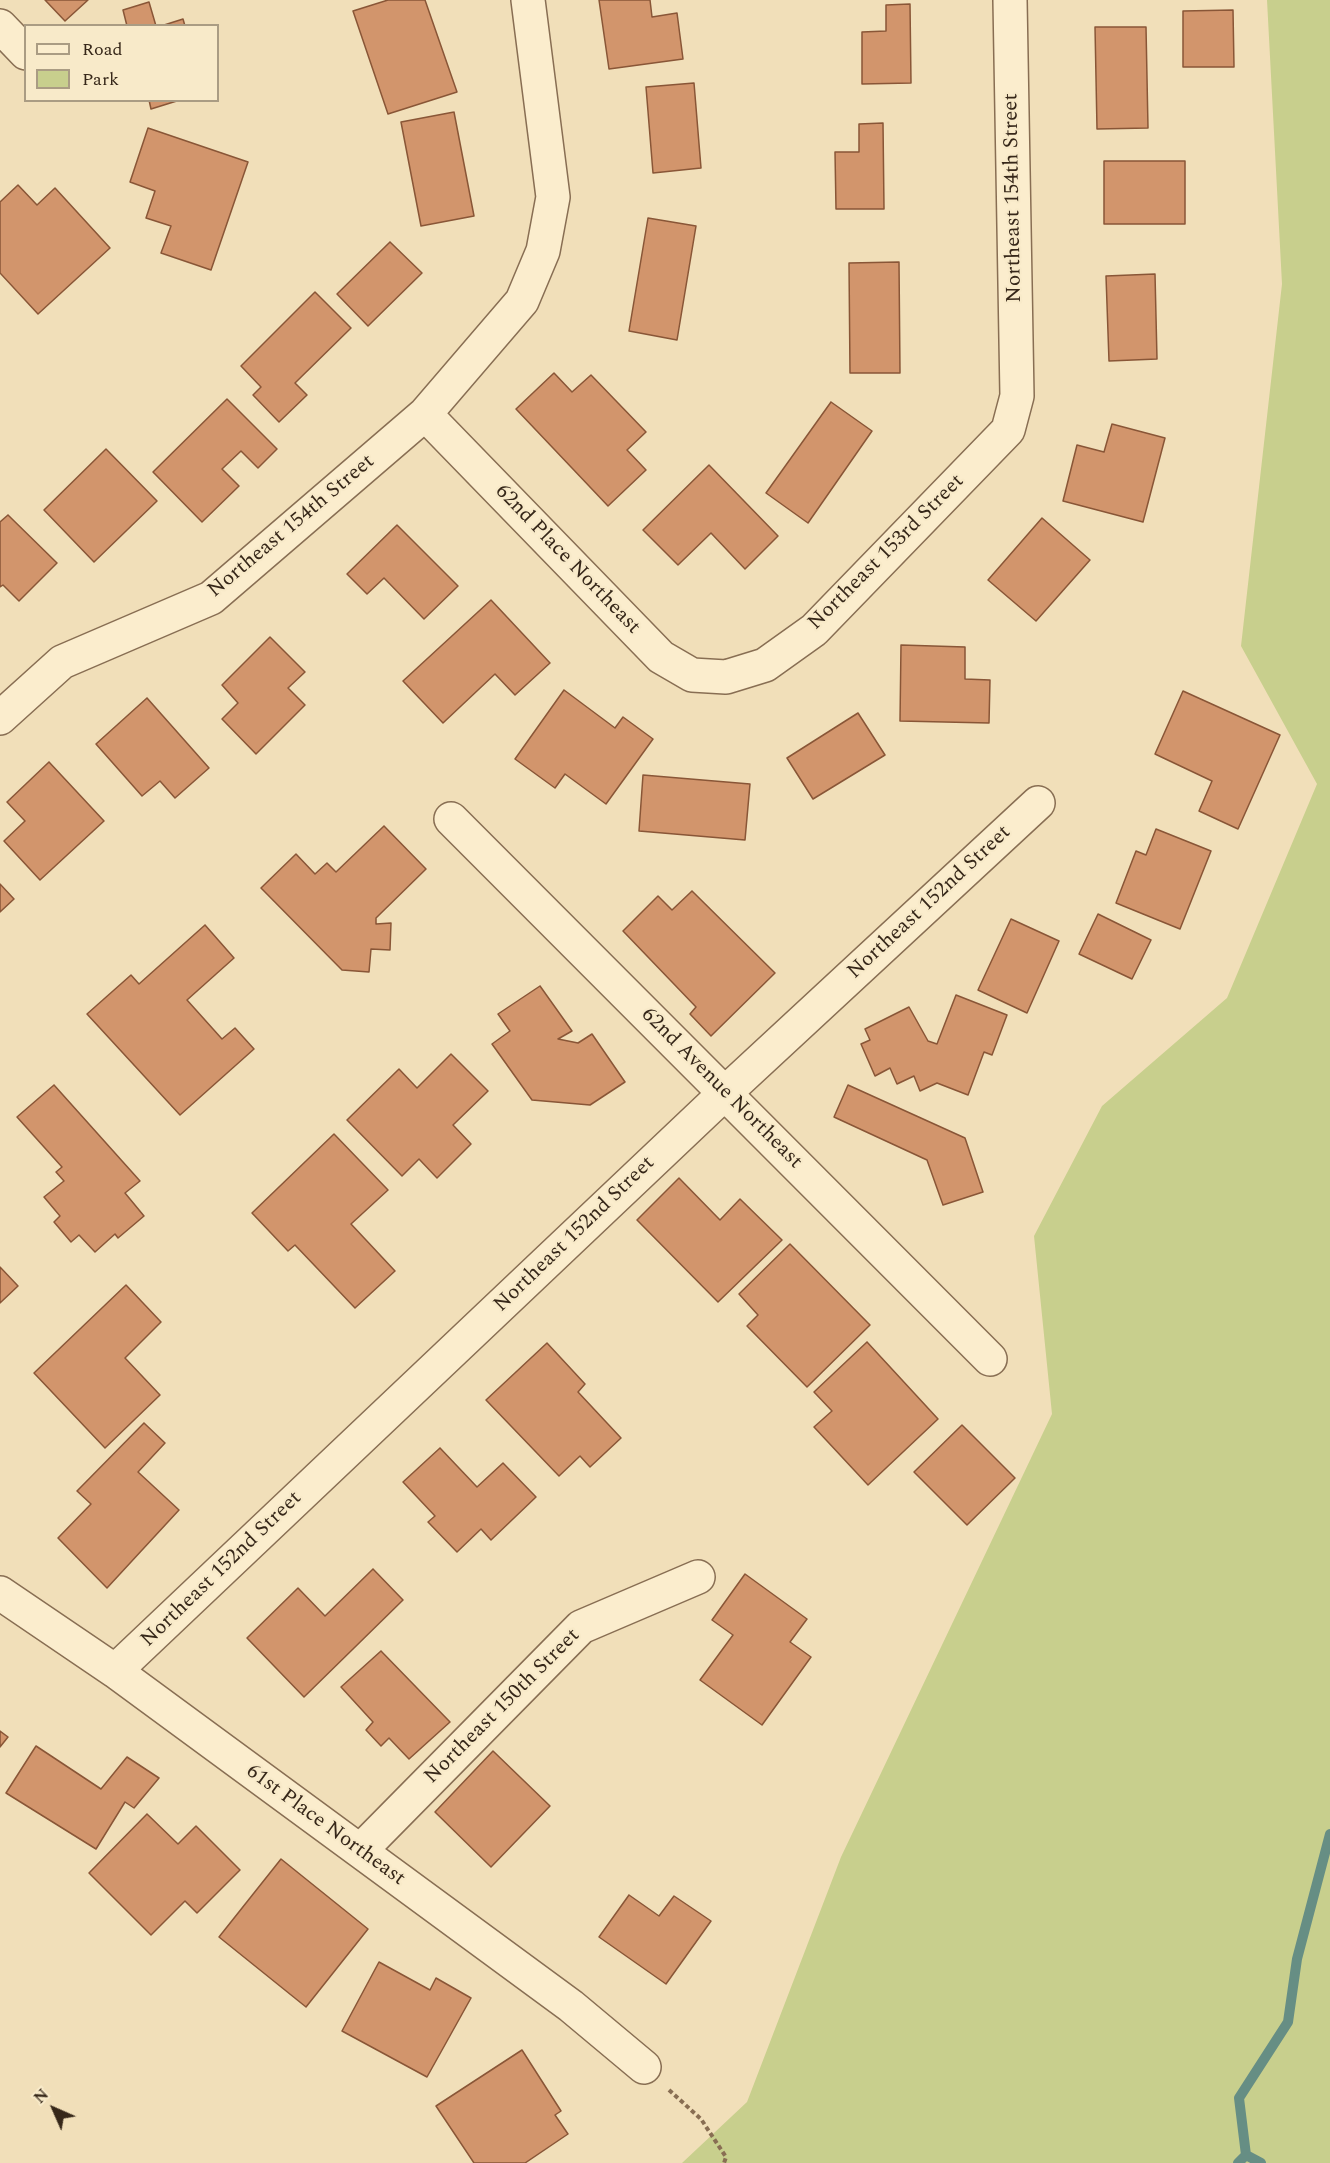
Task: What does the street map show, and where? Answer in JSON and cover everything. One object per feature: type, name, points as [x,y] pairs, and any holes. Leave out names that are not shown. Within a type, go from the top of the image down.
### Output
[{"type":"street","name":"Northeast 154th Street","points":[[0,718],[62,662],[211,598],[425,414],[522,301],[543,251],[553,197],[528,0]]},
{"type":"street","name":"Northeast 154th Street","points":[[1010,0],[1017,396]]},
{"type":"street","points":[[0,26],[24,50]]},
{"type":"street","name":"Northeast 153rd Street","points":[[726,677],[765,665],[814,630],[1008,430],[1017,396]]},
{"type":"street","name":"62nd Place Northeast","points":[[425,414],[661,657],[692,675],[726,677]]},
{"type":"street","name":"Northeast 152nd Street","points":[[116,1671],[724,1093],[1038,803]]},
{"type":"street","name":"62nd Avenue Northeast","points":[[451,819],[990,1359]]},
{"type":"street","name":"Northeast 150th Street","points":[[360,1851],[581,1627],[698,1577]]},
{"type":"street","name":"61st Place Northeast","points":[[0,1593],[116,1671],[571,2007],[644,2067]]},
{"type":"path","points":[[644,2067],[701,2119],[726,2157],[724,2163]]},
{"type":"green space","points":[[1267,0],[1330,0],[1330,2163],[682,2163],[747,2102],[841,1857],[1052,1414],[1034,1236],[1102,1106],[1227,998],[1317,784],[1241,646],[1282,284]]},
{"type":"building","points":[[45,0],[88,0],[65,21]]},
{"type":"building","points":[[388,0],[425,0],[457,92],[388,114],[353,11]]},
{"type":"building","points":[[599,0],[650,0],[652,17],[677,13],[683,59],[609,69]]},
{"type":"building","points":[[149,2],[155,24],[126,24],[123,10]]},
{"type":"building","points":[[910,4],[911,83],[862,84],[862,32],[886,31],[886,5]]},
{"type":"building","points":[[1233,10],[1234,67],[1183,67],[1183,11]]},
{"type":"building","points":[[183,19],[184,24],[167,24]]},
{"type":"building","points":[[1095,27],[1146,27],[1148,128],[1097,129]]},
{"type":"building","points":[[694,83],[701,168],[653,173],[646,87]]},
{"type":"building","points":[[149,102],[174,102],[151,109]]},
{"type":"building","points":[[454,112],[474,216],[421,226],[401,122]]},
{"type":"building","points":[[883,123],[884,209],[836,209],[835,152],[859,152],[859,124]]},
{"type":"building","points":[[148,128],[248,162],[211,270],[161,253],[171,226],[146,218],[155,191],[130,182]]},
{"type":"building","points":[[1104,161],[1185,161],[1185,224],[1104,224]]},
{"type":"building","points":[[18,185],[37,205],[55,188],[110,248],[38,314],[0,273],[0,202]]},
{"type":"building","points":[[648,218],[696,226],[677,340],[629,331]]},
{"type":"building","points":[[390,242],[422,273],[368,326],[337,294]]},
{"type":"building","points":[[899,262],[900,373],[850,373],[849,263]]},
{"type":"building","points":[[1155,274],[1157,359],[1109,361],[1106,276]]},
{"type":"building","points":[[315,292],[351,328],[295,383],[307,395],[279,422],[253,395],[261,387],[241,366]]},
{"type":"building","points":[[554,373],[572,392],[591,375],[646,432],[627,450],[646,470],[608,506],[516,409]]},
{"type":"building","points":[[227,399],[277,449],[258,468],[241,451],[222,469],[239,486],[202,522],[153,472]]},
{"type":"building","points":[[831,402],[872,431],[808,523],[766,493]]},
{"type":"building","points":[[1112,424],[1165,438],[1143,522],[1063,501],[1077,445],[1104,452]]},
{"type":"building","points":[[106,449],[157,501],[94,562],[44,510]]},
{"type":"building","points":[[709,465],[778,536],[745,569],[711,533],[678,565],[643,530]]},
{"type":"building","points":[[8,515],[57,563],[19,601],[3,585],[0,587],[0,522]]},
{"type":"building","points":[[1042,518],[1090,560],[1036,621],[988,580]]},
{"type":"building","points":[[397,525],[458,586],[424,619],[384,578],[367,594],[347,574]]},
{"type":"building","points":[[491,600],[550,663],[515,695],[495,674],[443,723],[403,681]]},
{"type":"building","points":[[270,637],[305,672],[288,688],[305,705],[256,754],[222,719],[238,703],[222,685]]},
{"type":"building","points":[[901,645],[965,647],[965,679],[990,680],[989,723],[900,721]]},
{"type":"building","points":[[564,690],[615,728],[623,717],[653,739],[606,804],[565,774],[555,788],[515,759]]},
{"type":"building","points":[[1183,691],[1280,735],[1238,829],[1199,811],[1212,781],[1155,754]]},
{"type":"building","points":[[147,698],[209,768],[175,798],[160,781],[142,796],[96,744]]},
{"type":"building","points":[[858,713],[885,755],[813,799],[787,758]]},
{"type":"building","points":[[49,762],[104,821],[40,880],[4,841],[25,821],[7,802]]},
{"type":"building","points":[[643,775],[750,784],[745,840],[639,831]]},
{"type":"building","points":[[384,826],[426,869],[376,918],[376,924],[391,923],[390,950],[371,949],[369,972],[342,970],[261,888],[296,854],[315,874],[327,863],[336,872]]},
{"type":"building","points":[[1156,829],[1211,851],[1180,929],[1116,903],[1136,851],[1146,855]]},
{"type":"building","points":[[0,884],[14,899],[0,912]]},
{"type":"building","points":[[692,891],[775,973],[711,1036],[690,1014],[696,1007],[623,931],[658,896],[672,910]]},
{"type":"building","points":[[1098,914],[1151,940],[1132,979],[1079,954]]},
{"type":"building","points":[[1011,919],[1059,941],[1027,1013],[978,990]]},
{"type":"building","points":[[205,925],[234,958],[187,1000],[222,1039],[235,1028],[254,1049],[180,1115],[87,1014],[131,975],[139,984]]},
{"type":"building","points":[[540,986],[572,1031],[558,1039],[578,1043],[592,1034],[625,1082],[590,1105],[532,1100],[492,1044],[510,1031],[498,1014]]},
{"type":"building","points":[[956,995],[1007,1015],[992,1055],[984,1052],[968,1095],[937,1083],[920,1091],[914,1076],[897,1084],[890,1068],[875,1076],[861,1044],[870,1040],[865,1029],[909,1007],[928,1041],[937,1044]]},
{"type":"building","points":[[451,1054],[488,1091],[453,1125],[471,1144],[437,1178],[419,1159],[402,1176],[347,1120],[399,1069],[417,1088]]},
{"type":"building","points":[[54,1085],[140,1181],[125,1193],[144,1216],[118,1238],[115,1234],[95,1252],[79,1235],[71,1242],[54,1222],[60,1216],[44,1197],[64,1181],[56,1172],[62,1167],[17,1117]]},
{"type":"building","points":[[848,1085],[965,1138],[983,1192],[943,1205],[927,1160],[834,1117]]},
{"type":"building","points":[[334,1134],[388,1190],[351,1224],[395,1271],[355,1308],[295,1245],[288,1251],[252,1213]]},
{"type":"building","points":[[679,1178],[720,1220],[740,1199],[782,1240],[718,1302],[637,1220]]},
{"type":"building","points":[[790,1244],[870,1325],[807,1387],[747,1326],[758,1315],[739,1294]]},
{"type":"building","points":[[0,1267],[18,1286],[0,1303]]},
{"type":"building","points":[[126,1285],[161,1322],[125,1358],[160,1395],[105,1448],[34,1373]]},
{"type":"building","points":[[867,1342],[938,1419],[868,1485],[814,1427],[832,1411],[814,1392]]},
{"type":"building","points":[[547,1343],[585,1384],[578,1392],[621,1438],[590,1467],[580,1456],[559,1476],[486,1400]]},
{"type":"building","points":[[144,1423],[165,1443],[138,1472],[179,1510],[107,1588],[58,1538],[91,1504],[77,1491]]},
{"type":"building","points":[[962,1425],[1015,1478],[967,1525],[914,1472]]},
{"type":"building","points":[[440,1448],[477,1487],[503,1463],[536,1497],[491,1540],[481,1529],[457,1552],[428,1522],[435,1516],[403,1482]]},
{"type":"building","points":[[373,1569],[403,1600],[304,1697],[247,1638],[298,1588],[325,1616]]},
{"type":"building","points":[[745,1574],[807,1619],[790,1642],[811,1657],[762,1725],[700,1680],[733,1635],[712,1620]]},
{"type":"building","points":[[381,1651],[450,1722],[409,1759],[389,1738],[381,1746],[366,1730],[373,1722],[341,1687]]},
{"type":"building","points":[[0,1731],[8,1737],[0,1747]]},
{"type":"building","points":[[36,1746],[101,1789],[127,1757],[159,1778],[134,1808],[125,1802],[96,1849],[6,1793]]},
{"type":"building","points":[[493,1751],[550,1806],[491,1867],[435,1812]]},
{"type":"building","points":[[147,1814],[178,1844],[196,1826],[240,1870],[197,1913],[185,1901],[151,1935],[89,1873]]},
{"type":"building","points":[[281,1859],[368,1929],[306,2007],[219,1937]]},
{"type":"building","points":[[629,1895],[659,1916],[674,1896],[711,1921],[666,1984],[599,1937]]},
{"type":"building","points":[[379,1962],[430,1990],[436,1978],[471,1998],[427,2077],[342,2031]]},
{"type":"building","points":[[522,2050],[561,2111],[555,2115],[568,2134],[525,2163],[474,2163],[436,2106]]},
{"type":"waterway","points":[[1246,2155],[1239,2098],[1288,2022],[1297,1959],[1330,1834]]},
{"type":"waterway","points":[[1238,2163],[1246,2155],[1261,2163]]}]
